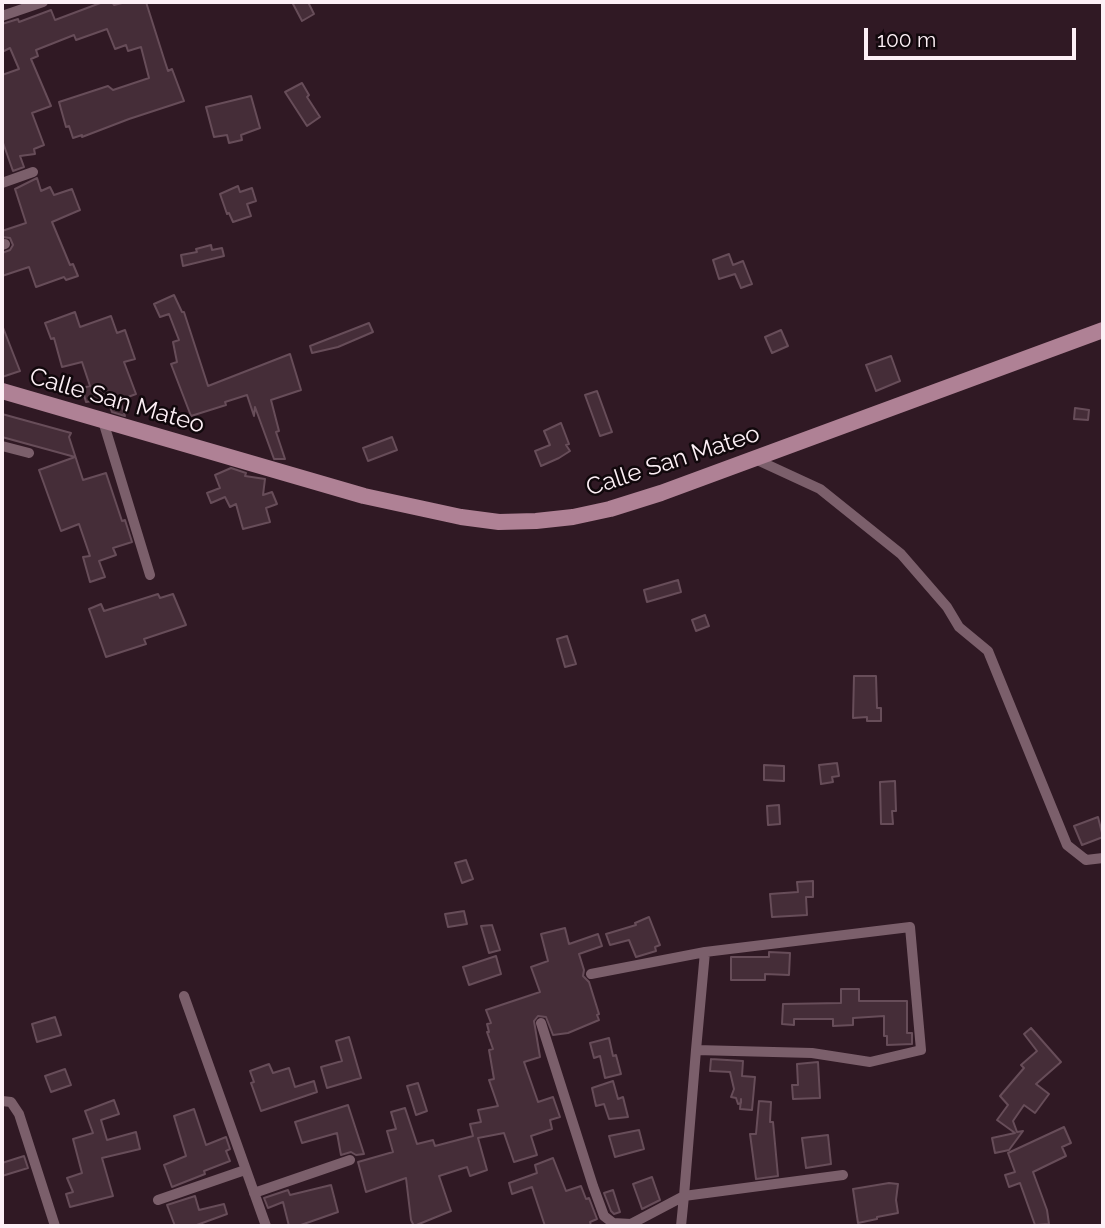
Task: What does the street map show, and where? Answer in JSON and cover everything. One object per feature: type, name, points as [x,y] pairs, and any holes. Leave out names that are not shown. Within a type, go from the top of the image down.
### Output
[{"type":"street","points":[[2,16],[43,2]]},
{"type":"street","points":[[2,183],[33,172]]},
{"type":"street","name":"Calle San Mateo","points":[[2,391],[364,496],[461,517],[499,522],[573,517],[661,493],[1103,330]]},
{"type":"street","points":[[103,421],[150,575]]},
{"type":"street","points":[[2,446],[29,453]]},
{"type":"street","points":[[755,458],[820,489],[901,554],[947,607],[959,627],[988,651],[1067,845],[1086,860],[1103,858]]},
{"type":"street","points":[[591,974],[705,952],[910,927],[921,1050],[870,1062],[811,1053],[696,1050]]},
{"type":"street","points":[[681,1226],[705,952]]},
{"type":"street","points":[[184,996],[266,1226]]},
{"type":"street","points":[[541,1023],[604,1216],[613,1223],[631,1224],[684,1196],[843,1175]]},
{"type":"street","points":[[6,1102],[19,1114],[55,1226]]},
{"type":"street","points":[[254,1194],[349,1160]]},
{"type":"street","points":[[158,1200],[245,1170]]},
{"type":"building","points":[[103,2],[112,2],[114,5],[146,2],[168,71],[172,69],[184,101],[73,138],[69,126],[66,127],[59,102],[108,86],[113,90],[149,78],[141,47],[128,51],[126,45],[115,49],[107,29],[76,40],[74,35],[36,50],[38,56],[31,59],[51,106],[32,113],[44,145],[34,149],[35,154],[20,156],[24,167],[13,171],[2,140],[2,75],[19,69],[10,48],[2,52],[2,24],[18,19],[19,22],[51,10],[55,20]]},
{"type":"building","points":[[292,2],[308,2],[314,14],[302,21]]},
{"type":"building","points":[[302,83],[309,95],[307,97],[320,117],[307,126],[285,92]]},
{"type":"building","points":[[251,96],[260,128],[241,135],[242,140],[229,143],[227,135],[214,137],[206,107]]},
{"type":"building","points":[[37,178],[41,191],[50,187],[54,195],[72,189],[80,210],[52,222],[70,265],[73,264],[78,276],[66,280],[64,277],[36,287],[29,267],[2,276],[2,253],[10,250],[13,245],[10,238],[2,237],[2,231],[26,223],[15,189]]},
{"type":"building","points":[[238,186],[240,192],[252,188],[256,201],[247,204],[251,216],[233,222],[220,194]]},
{"type":"building","points":[[211,245],[212,250],[222,248],[224,256],[183,266],[181,255],[197,252],[196,249]]},
{"type":"building","points":[[729,254],[733,265],[743,261],[752,284],[741,288],[735,274],[719,279],[713,260]]},
{"type":"building","points":[[174,295],[184,312],[208,386],[290,354],[301,390],[271,400],[279,431],[276,432],[285,459],[274,459],[255,407],[254,416],[247,395],[191,416],[171,364],[177,362],[173,342],[179,340],[169,314],[160,317],[154,304]]},
{"type":"building","points":[[75,312],[80,327],[111,316],[117,333],[125,330],[135,359],[124,362],[136,394],[120,400],[125,416],[112,412],[107,399],[86,402],[82,388],[90,386],[82,362],[62,367],[54,338],[51,339],[45,323]]},
{"type":"building","points":[[369,323],[373,332],[338,347],[312,353],[310,346]]},
{"type":"building","points":[[2,325],[20,371],[2,377]]},
{"type":"building","points":[[781,330],[788,346],[772,353],[765,337]]},
{"type":"building","points":[[891,356],[900,381],[876,391],[866,365]]},
{"type":"building","points":[[597,391],[612,432],[600,436],[585,395]]},
{"type":"building","points":[[1075,408],[1089,410],[1088,420],[1074,419]]},
{"type":"building","points":[[2,414],[71,433],[69,437],[83,480],[106,473],[132,542],[113,548],[116,555],[99,561],[105,577],[90,582],[83,557],[90,556],[79,524],[61,531],[39,470],[75,457],[2,437]]},
{"type":"building","points":[[561,423],[570,451],[541,466],[535,451],[550,445],[544,431]]},
{"type":"building","points":[[392,437],[397,450],[368,461],[363,448]]},
{"type":"building","points":[[231,468],[246,473],[245,476],[265,479],[263,495],[272,492],[277,504],[266,508],[270,522],[243,529],[236,504],[230,507],[225,497],[211,503],[207,493],[220,488],[215,475]]},
{"type":"building","points":[[678,580],[681,592],[647,602],[644,590]]},
{"type":"building","points":[[158,594],[160,598],[173,594],[186,625],[144,639],[146,644],[106,657],[89,609],[101,604],[104,611]]},
{"type":"building","points":[[705,615],[709,626],[696,631],[692,620]]},
{"type":"building","points":[[567,636],[576,664],[565,667],[557,639]]},
{"type":"building","points":[[854,676],[876,676],[877,708],[881,708],[881,721],[867,721],[867,717],[853,718]]},
{"type":"building","points":[[837,763],[839,776],[832,777],[833,782],[821,784],[819,765]]},
{"type":"building","points":[[764,765],[784,766],[784,781],[764,780]]},
{"type":"building","points":[[895,781],[896,811],[892,811],[893,824],[881,824],[880,782]]},
{"type":"building","points":[[779,805],[780,824],[768,825],[767,806]]},
{"type":"building","points":[[1098,817],[1103,837],[1082,845],[1074,826]]},
{"type":"building","points":[[466,860],[473,879],[462,883],[455,863]]},
{"type":"building","points":[[813,881],[813,897],[806,897],[807,915],[772,917],[770,894],[798,892],[797,882]]},
{"type":"building","points":[[464,911],[467,924],[448,927],[445,914]]},
{"type":"building","points":[[649,917],[660,945],[655,947],[656,951],[636,957],[629,940],[610,945],[606,934],[636,925],[635,923]]},
{"type":"building","points":[[492,925],[500,950],[489,953],[481,926]]},
{"type":"building","points":[[565,928],[569,944],[598,934],[602,946],[579,954],[583,976],[589,982],[599,1020],[568,1033],[553,1035],[546,1017],[538,1016],[534,1021],[540,1057],[524,1062],[538,1102],[553,1097],[560,1117],[550,1120],[552,1129],[531,1136],[537,1155],[514,1162],[504,1133],[478,1138],[487,1170],[470,1176],[467,1167],[439,1176],[451,1211],[414,1226],[406,1178],[366,1192],[358,1162],[393,1152],[387,1131],[396,1129],[391,1112],[405,1108],[417,1144],[433,1140],[435,1146],[473,1136],[470,1124],[481,1122],[478,1110],[498,1106],[489,1080],[494,1079],[489,1050],[493,1049],[487,1032],[487,1024],[491,1023],[486,1010],[540,992],[531,967],[548,961],[541,934]]},
{"type":"building","points":[[769,952],[790,953],[789,975],[765,974],[765,980],[731,980],[731,957],[769,957]]},
{"type":"building","points":[[496,956],[501,974],[469,985],[463,967]]},
{"type":"building","points":[[841,989],[859,989],[859,1001],[907,1001],[907,1033],[912,1033],[912,1044],[887,1045],[884,1016],[853,1018],[853,1025],[833,1026],[833,1019],[794,1019],[794,1025],[782,1024],[783,1004],[841,1003]]},
{"type":"building","points":[[55,1017],[61,1035],[37,1042],[32,1024]]},
{"type":"building","points":[[1031,1028],[1061,1062],[1036,1084],[1049,1094],[1035,1113],[1024,1105],[1013,1121],[1017,1132],[1023,1131],[1009,1150],[995,1153],[992,1138],[1015,1133],[997,1120],[1008,1105],[1000,1096],[1024,1068],[1021,1065],[1037,1051],[1024,1034]]},
{"type":"building","points":[[349,1037],[361,1078],[327,1088],[321,1067],[342,1061],[336,1041]]},
{"type":"building","points":[[609,1038],[621,1074],[605,1078],[600,1056],[594,1058],[590,1043]]},
{"type":"building","points":[[711,1059],[743,1061],[742,1076],[755,1077],[752,1110],[740,1109],[741,1103],[738,1104],[736,1098],[731,1097],[734,1089],[730,1072],[710,1071]]},
{"type":"building","points":[[818,1062],[820,1098],[793,1099],[792,1085],[798,1085],[797,1064]]},
{"type":"building","points":[[269,1064],[273,1073],[289,1068],[295,1087],[314,1081],[317,1092],[261,1111],[251,1083],[254,1082],[250,1071]]},
{"type":"building","points":[[65,1069],[71,1085],[51,1092],[45,1076]]},
{"type":"building","points":[[613,1081],[618,1099],[623,1097],[628,1117],[609,1119],[604,1104],[596,1106],[592,1088]]},
{"type":"building","points":[[418,1083],[427,1111],[416,1115],[407,1086]]},
{"type":"building","points":[[114,1100],[119,1114],[101,1120],[107,1140],[136,1132],[140,1149],[102,1158],[113,1196],[70,1207],[66,1194],[73,1192],[67,1178],[82,1173],[73,1139],[93,1133],[85,1111]]},
{"type":"building","points":[[759,1101],[771,1102],[770,1122],[773,1122],[778,1176],[756,1179],[750,1134],[756,1134]]},
{"type":"building","points":[[348,1105],[364,1154],[356,1155],[351,1152],[341,1155],[337,1133],[302,1143],[295,1122]]},
{"type":"building","points":[[194,1109],[206,1145],[226,1137],[230,1149],[226,1151],[230,1161],[172,1187],[164,1165],[186,1156],[174,1116]]},
{"type":"building","points":[[1064,1127],[1071,1143],[1062,1147],[1066,1156],[1033,1172],[1047,1210],[1049,1224],[1035,1225],[1020,1183],[1009,1187],[1005,1175],[1015,1172],[1008,1153]]},
{"type":"building","points":[[639,1130],[644,1149],[615,1157],[609,1136]]},
{"type":"building","points":[[828,1135],[831,1164],[806,1168],[802,1138]]},
{"type":"building","points":[[24,1156],[28,1168],[2,1176],[2,1163]]},
{"type":"building","points":[[553,1158],[566,1191],[581,1186],[586,1199],[589,1198],[597,1219],[590,1222],[591,1226],[545,1226],[532,1187],[512,1194],[509,1183],[537,1173],[535,1165]]},
{"type":"building","points":[[652,1177],[660,1200],[642,1209],[633,1184]]},
{"type":"building","points":[[898,1184],[898,1213],[858,1223],[853,1189]]},
{"type":"building","points":[[331,1185],[338,1212],[298,1226],[289,1226],[283,1202],[268,1208],[264,1198],[288,1190],[290,1195]]},
{"type":"building","points":[[613,1190],[620,1212],[614,1214],[604,1193]]},
{"type":"building","points":[[195,1196],[199,1210],[224,1204],[227,1214],[194,1226],[175,1226],[167,1205]]}]
